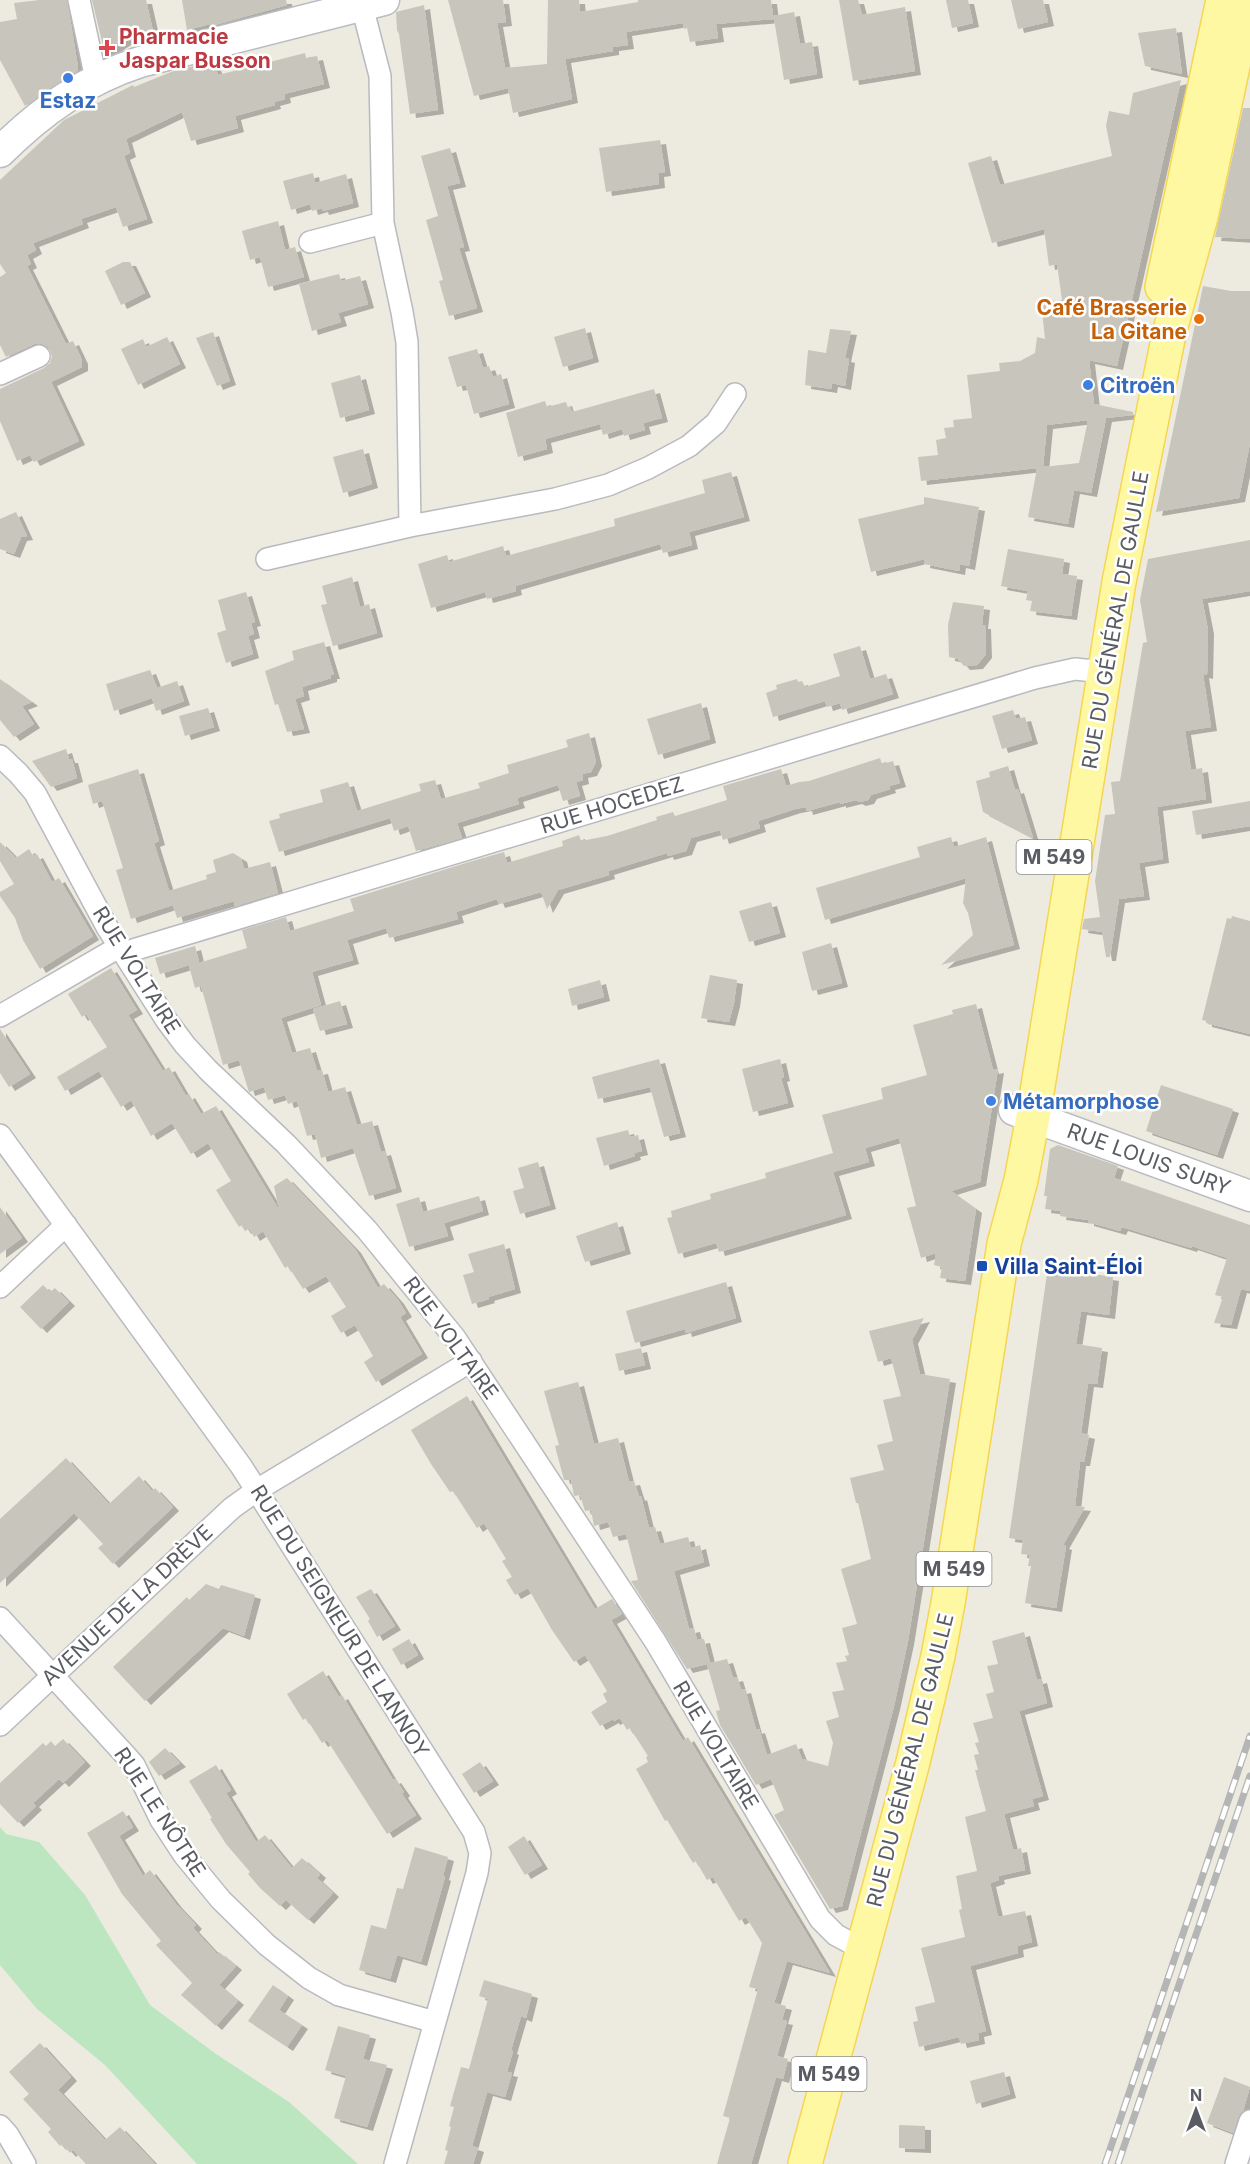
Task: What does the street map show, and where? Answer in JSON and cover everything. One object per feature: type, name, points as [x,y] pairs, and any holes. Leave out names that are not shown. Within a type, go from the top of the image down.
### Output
[{"type":"main road","name":"RUE DU GÉNÉRAL DE GAULLE","points":[[805,2164],[938,1656],[1004,1244],[1021,1180],[1024,1113],[1094,671],[1178,205],[1223,0]]},
{"type":"main road","name":"RUE DU GÉNÉRAL DE GAULLE","points":[[1094,671],[1122,571],[1169,334],[1201,217],[1247,0]]},
{"type":"street","points":[[79,0],[96,79]]},
{"type":"street","points":[[0,152],[47,110],[96,79],[140,62],[373,3],[380,76],[383,223],[402,312],[407,348],[410,526]]},
{"type":"street","points":[[310,242],[383,223]]},
{"type":"street","points":[[1,370],[39,356]]},
{"type":"street","points":[[267,559],[410,526],[564,497],[608,485],[669,458],[704,435],[721,416],[735,394]]},
{"type":"street","name":"RUE HOCEDEZ","points":[[0,1016],[121,950],[1035,678],[1063,670],[1094,671]]},
{"type":"street","name":"RUE VOLTAIRE","points":[[0,756],[23,778],[34,793],[121,950],[167,1021],[196,1059],[286,1144],[367,1230],[436,1313],[471,1360],[654,1641],[820,1919],[836,1935],[862,1949]]},
{"type":"street","name":"RUE LOUIS SURY","points":[[1024,1113],[1250,1196]]},
{"type":"street","name":"RUE DU SEIGNEUR DE LANNOY","points":[[0,1135],[257,1490],[474,1832],[480,1853],[477,1873],[395,2164]]},
{"type":"street","points":[[0,1287],[66,1225]]},
{"type":"street","name":"AVENUE DE LA DRÈVE","points":[[0,1725],[220,1518],[257,1490],[471,1360]]},
{"type":"street","name":"RUE LE NÔTRE","points":[[0,1618],[134,1765],[161,1820],[197,1872],[226,1906],[267,1945],[309,1978],[339,1995],[435,2022]]},
{"type":"street","points":[[1236,2164],[1250,2121]]},
{"type":"street","points":[[0,2126],[25,2164]]},
{"type":"green space","points":[[0,1827],[6,1834],[39,1842],[85,1895],[150,2005],[216,2054],[289,2102],[358,2164],[197,2164],[105,2065],[37,2009],[0,1965]]},
{"type":"building","points":[[67,0],[78,67],[77,71],[25,106],[0,60],[0,22],[17,19],[14,3]]},
{"type":"building","points":[[92,0],[146,0],[155,40],[140,44],[133,36],[105,54]]},
{"type":"building","points":[[182,0],[286,0],[287,5],[211,26],[210,24],[187,30]]},
{"type":"building","points":[[448,0],[503,0],[506,22],[497,23],[505,68],[547,64],[548,0],[579,0],[580,12],[638,2],[638,0],[771,0],[773,16],[794,12],[800,44],[812,42],[817,74],[784,80],[774,19],[716,24],[718,38],[690,42],[687,28],[684,29],[683,23],[626,32],[628,45],[613,47],[613,51],[565,59],[572,99],[513,113],[508,88],[474,96]]},
{"type":"building","points":[[839,0],[858,0],[862,15],[905,7],[915,71],[853,81]]},
{"type":"building","points":[[946,0],[968,0],[973,23],[952,28]]},
{"type":"building","points":[[1011,0],[1043,0],[1048,22],[1018,29]]},
{"type":"building","points":[[424,5],[438,110],[410,114],[396,12]]},
{"type":"building","points":[[1176,28],[1182,74],[1145,66],[1138,33]]},
{"type":"building","points":[[305,53],[306,58],[317,56],[324,84],[284,94],[285,99],[274,102],[275,105],[235,116],[238,128],[191,141],[182,112],[126,139],[130,153],[124,156],[147,219],[123,227],[116,207],[81,219],[83,224],[33,243],[36,250],[27,255],[31,264],[27,266],[66,344],[73,341],[82,360],[82,367],[51,382],[79,441],[34,462],[30,455],[17,461],[0,421],[0,389],[44,368],[50,363],[52,357],[50,350],[41,343],[6,357],[0,345],[0,277],[6,273],[0,264],[0,180],[64,120],[133,85],[134,87],[171,72],[213,61],[218,75]]},
{"type":"building","points":[[1181,80],[1117,366],[1089,360],[1094,404],[1133,412],[1133,415],[1106,418],[1091,493],[1074,490],[1068,524],[1028,517],[1037,468],[921,481],[918,457],[938,455],[936,440],[946,438],[944,428],[954,427],[953,420],[972,418],[967,375],[1000,371],[999,363],[1020,361],[1035,353],[1037,337],[1045,339],[1041,302],[1062,300],[1057,264],[1049,266],[1044,229],[992,243],[968,163],[991,156],[1000,185],[1112,156],[1106,126],[1109,111],[1129,115],[1133,93]],"holes":[[[1088,420],[1079,463],[1043,467],[1047,425]]]},
{"type":"building","points":[[1243,108],[1250,108],[1250,239],[1215,237]]},
{"type":"building","points":[[660,140],[665,172],[658,173],[659,184],[606,192],[599,148]]},
{"type":"building","points":[[450,148],[460,183],[447,186],[464,247],[459,248],[477,308],[449,316],[439,281],[443,280],[426,220],[438,216],[421,156]]},
{"type":"building","points":[[313,173],[315,183],[346,174],[353,203],[323,211],[322,208],[312,211],[310,204],[291,210],[283,181]]},
{"type":"building","points":[[278,221],[285,250],[295,247],[304,277],[268,287],[260,257],[250,260],[242,231]]},
{"type":"building","points":[[123,262],[130,262],[145,293],[121,305],[105,271]]},
{"type":"building","points":[[339,274],[341,281],[360,276],[368,304],[338,313],[341,322],[312,331],[299,284]]},
{"type":"building","points":[[1203,286],[1231,291],[1250,291],[1250,443],[1239,498],[1156,512]]},
{"type":"building","points":[[585,328],[593,358],[563,367],[554,337]]},
{"type":"building","points":[[830,329],[851,331],[845,358],[849,359],[845,386],[832,383],[831,389],[805,385],[808,350],[826,353]]},
{"type":"building","points":[[213,332],[230,381],[217,386],[196,338]]},
{"type":"building","points":[[167,337],[180,364],[138,385],[121,349],[143,339],[146,347]]},
{"type":"building","points":[[477,349],[483,368],[489,366],[493,377],[501,374],[509,404],[474,414],[466,385],[457,387],[448,357]]},
{"type":"building","points":[[360,375],[369,410],[340,418],[331,383]]},
{"type":"building","points":[[654,389],[662,418],[643,423],[645,430],[624,436],[622,429],[603,435],[600,424],[545,439],[547,449],[518,457],[506,413],[545,401],[547,407],[566,402],[572,412]]},
{"type":"building","points":[[363,449],[372,484],[343,493],[333,457]]},
{"type":"building","points":[[731,472],[744,517],[689,532],[692,545],[663,553],[660,544],[515,586],[516,591],[487,599],[485,592],[431,608],[418,564],[447,555],[449,562],[503,546],[506,556],[615,526],[614,519],[705,493],[702,480]]},
{"type":"building","points":[[924,497],[979,507],[969,566],[960,564],[959,571],[924,564],[925,559],[871,572],[858,519],[924,504]]},
{"type":"building","points":[[16,512],[27,536],[21,537],[14,554],[0,549],[0,519]]},
{"type":"building","points":[[1250,540],[1250,591],[1202,599],[1208,630],[1207,675],[1203,674],[1211,727],[1185,731],[1191,770],[1202,768],[1206,799],[1157,807],[1163,859],[1139,863],[1144,896],[1119,899],[1110,957],[1106,957],[1102,932],[1082,929],[1084,919],[1100,917],[1095,881],[1105,815],[1115,814],[1111,782],[1120,781],[1143,643],[1147,642],[1140,600],[1148,559]]},
{"type":"building","points":[[1008,549],[1064,559],[1062,574],[1077,576],[1071,616],[1030,611],[1032,601],[1026,600],[1028,591],[1001,586]]},
{"type":"building","points":[[352,577],[360,607],[369,604],[377,633],[333,646],[321,605],[327,604],[322,586]]},
{"type":"building","points":[[246,592],[255,622],[251,623],[254,634],[248,636],[253,654],[226,663],[217,633],[226,630],[218,600]]},
{"type":"building","points":[[953,602],[984,606],[982,625],[985,625],[986,654],[977,665],[964,666],[958,659],[949,657],[948,625]]},
{"type":"building","points":[[324,642],[334,675],[302,687],[304,696],[295,699],[304,729],[287,732],[278,704],[275,705],[265,671],[294,660],[292,651]]},
{"type":"building","points":[[860,646],[870,679],[886,674],[893,694],[842,710],[840,703],[827,707],[825,701],[773,717],[766,693],[777,689],[776,685],[797,679],[798,682],[802,681],[805,687],[840,676],[833,654]]},
{"type":"building","points":[[150,670],[157,688],[177,681],[184,701],[156,711],[152,698],[114,711],[106,684]]},
{"type":"building","points":[[0,679],[32,702],[22,706],[34,724],[14,737],[0,720]]},
{"type":"building","points":[[701,703],[710,739],[658,755],[647,719]]},
{"type":"building","points":[[208,708],[214,727],[185,736],[179,716]]},
{"type":"building","points":[[1013,710],[1016,719],[1025,717],[1032,740],[1002,749],[992,716]]},
{"type":"building","points":[[589,733],[596,762],[591,772],[582,774],[583,780],[576,782],[580,796],[563,801],[558,785],[517,798],[519,804],[457,823],[462,838],[416,851],[408,826],[394,831],[390,818],[279,852],[269,821],[280,818],[279,814],[323,802],[320,790],[348,782],[357,811],[421,791],[419,784],[435,780],[441,799],[480,788],[478,783],[509,773],[507,765],[568,747],[566,740]]},
{"type":"building","points":[[66,749],[69,759],[72,759],[77,778],[51,787],[32,761]]},
{"type":"building","points":[[880,758],[882,764],[893,761],[900,783],[871,795],[868,800],[840,804],[840,802],[807,811],[806,807],[795,809],[758,821],[760,828],[723,840],[720,830],[691,838],[686,851],[668,856],[667,853],[608,871],[609,875],[558,890],[547,909],[541,892],[499,904],[497,899],[456,912],[458,919],[389,938],[386,928],[347,940],[353,960],[312,972],[321,1005],[281,1018],[292,1053],[310,1048],[317,1071],[322,1070],[328,1092],[345,1087],[357,1125],[372,1121],[381,1152],[385,1151],[396,1188],[369,1196],[353,1148],[321,1158],[315,1134],[307,1136],[297,1101],[288,1104],[285,1095],[268,1100],[264,1087],[249,1092],[239,1060],[223,1065],[201,986],[195,988],[189,966],[247,948],[242,930],[286,917],[290,931],[354,911],[350,899],[469,862],[504,852],[507,863],[563,846],[562,841],[579,835],[581,841],[607,836],[657,820],[656,817],[673,812],[675,816],[727,800],[723,786],[781,769],[786,786]]},
{"type":"building","points":[[1008,766],[1015,790],[1018,789],[1033,838],[983,812],[976,781],[990,777],[989,772]]},
{"type":"building","points":[[138,769],[159,841],[154,843],[169,891],[207,879],[206,875],[216,872],[213,860],[233,853],[241,858],[244,869],[270,862],[278,893],[235,906],[234,901],[177,918],[173,905],[131,919],[116,870],[123,868],[102,801],[93,804],[88,785]]},
{"type":"building","points":[[1250,801],[1250,826],[1196,835],[1192,811]]},
{"type":"building","points":[[951,837],[954,847],[986,837],[1014,945],[941,965],[973,935],[963,903],[966,878],[825,920],[816,888],[920,857],[917,847]]},
{"type":"building","points":[[0,842],[16,858],[29,849],[33,856],[37,854],[52,882],[59,878],[93,936],[40,969],[23,940],[15,918],[0,896],[0,892],[14,884],[0,861]]},
{"type":"building","points":[[771,902],[780,933],[749,942],[739,911]]},
{"type":"building","points":[[1232,916],[1250,921],[1250,1034],[1202,1020],[1227,918],[1231,919]]},
{"type":"building","points":[[831,943],[842,983],[812,991],[802,952]]},
{"type":"building","points":[[195,946],[199,962],[160,974],[155,958]]},
{"type":"building","points":[[111,968],[137,1010],[128,1015],[163,1071],[169,1067],[186,1096],[189,1094],[201,1114],[216,1106],[279,1210],[274,1186],[287,1178],[355,1249],[378,1288],[384,1284],[398,1300],[406,1313],[400,1317],[422,1354],[376,1382],[364,1362],[373,1356],[355,1325],[341,1333],[331,1316],[346,1307],[326,1276],[303,1289],[288,1266],[285,1268],[263,1231],[254,1237],[249,1228],[245,1230],[242,1225],[239,1227],[216,1190],[231,1181],[208,1143],[191,1154],[172,1123],[151,1136],[131,1100],[121,1107],[99,1071],[65,1091],[57,1077],[107,1047],[86,1014],[82,1017],[68,994]]},
{"type":"building","points":[[710,975],[737,980],[729,1022],[701,1018]]},
{"type":"building","points":[[600,980],[604,997],[572,1006],[568,989]]},
{"type":"building","points":[[340,1001],[347,1024],[320,1031],[313,1009]]},
{"type":"building","points":[[976,1004],[993,1070],[998,1069],[980,1182],[951,1191],[976,1209],[965,1281],[940,1278],[942,1267],[934,1265],[936,1253],[921,1258],[907,1208],[916,1206],[899,1138],[865,1148],[869,1162],[833,1172],[846,1215],[719,1252],[716,1243],[678,1254],[667,1218],[672,1217],[671,1211],[711,1199],[710,1194],[766,1178],[765,1173],[833,1153],[822,1115],[883,1099],[881,1088],[927,1075],[913,1025],[953,1014],[952,1010]]},
{"type":"building","points":[[0,1029],[30,1074],[9,1087],[0,1073]]},
{"type":"building","points":[[659,1059],[680,1133],[664,1137],[650,1087],[598,1099],[592,1077]]},
{"type":"building","points":[[780,1059],[784,1077],[781,1078],[788,1103],[753,1112],[742,1069]]},
{"type":"building","points":[[1161,1085],[1233,1109],[1217,1155],[1146,1131]]},
{"type":"building","points":[[628,1130],[630,1137],[638,1135],[642,1151],[634,1153],[635,1156],[604,1166],[596,1138]]},
{"type":"building","points":[[1058,1145],[1118,1166],[1114,1178],[1250,1225],[1250,1291],[1241,1289],[1231,1325],[1214,1323],[1223,1297],[1215,1295],[1227,1258],[1122,1227],[1120,1231],[1088,1222],[1088,1220],[1060,1216],[1061,1211],[1045,1209],[1047,1196],[1044,1196],[1050,1149]]},
{"type":"building","points":[[538,1162],[550,1205],[520,1214],[513,1191],[524,1188],[518,1168]]},
{"type":"building","points":[[479,1196],[483,1211],[444,1223],[448,1236],[409,1247],[396,1204],[419,1197],[423,1212]]},
{"type":"building","points":[[0,1207],[22,1238],[0,1254]]},
{"type":"building","points":[[617,1222],[625,1250],[585,1262],[576,1236]]},
{"type":"building","points":[[504,1244],[515,1289],[472,1304],[463,1275],[474,1272],[468,1254]]},
{"type":"building","points":[[1048,1267],[1113,1277],[1109,1315],[1081,1311],[1076,1344],[1102,1348],[1097,1384],[1088,1383],[1081,1433],[1089,1435],[1084,1462],[1080,1462],[1075,1506],[1085,1507],[1063,1545],[1066,1546],[1056,1608],[1025,1603],[1031,1566],[1028,1566],[1030,1555],[1021,1554],[1023,1540],[1009,1538]]},
{"type":"building","points":[[726,1282],[736,1318],[686,1333],[685,1329],[635,1343],[626,1311]]},
{"type":"building","points":[[43,1285],[50,1292],[55,1288],[69,1302],[41,1329],[20,1307]]},
{"type":"building","points":[[924,1318],[912,1340],[920,1374],[950,1379],[908,1641],[894,1706],[842,1906],[830,1909],[774,1815],[784,1810],[771,1779],[756,1785],[720,1725],[716,1711],[720,1710],[707,1664],[687,1669],[631,1581],[638,1580],[626,1534],[613,1537],[608,1522],[594,1526],[591,1510],[585,1511],[580,1495],[574,1496],[571,1480],[564,1480],[555,1446],[559,1445],[544,1391],[578,1382],[594,1444],[618,1438],[629,1482],[634,1481],[639,1497],[641,1496],[649,1528],[655,1527],[660,1544],[688,1537],[691,1548],[700,1545],[704,1562],[674,1571],[689,1629],[694,1628],[697,1640],[704,1639],[710,1663],[727,1659],[733,1678],[737,1677],[741,1690],[745,1689],[756,1730],[759,1729],[767,1755],[796,1744],[802,1759],[828,1766],[833,1743],[826,1721],[839,1717],[832,1692],[844,1690],[836,1663],[847,1661],[845,1656],[849,1655],[842,1628],[857,1624],[841,1569],[871,1559],[850,1478],[884,1470],[877,1445],[893,1441],[883,1400],[901,1396],[891,1358],[878,1362],[869,1331]]},
{"type":"building","points":[[641,1348],[645,1365],[619,1371],[615,1354]]},
{"type":"building","points":[[467,1396],[595,1609],[612,1599],[622,1614],[611,1620],[683,1741],[688,1737],[830,1973],[787,1961],[774,2003],[786,2006],[782,2020],[787,2021],[777,2056],[788,2059],[783,2079],[776,2077],[751,2164],[717,2164],[730,2118],[723,2116],[758,1989],[749,1987],[762,1943],[746,1917],[739,1921],[713,1877],[707,1880],[696,1861],[693,1863],[667,1820],[665,1821],[636,1769],[648,1762],[646,1757],[648,1756],[630,1728],[627,1730],[620,1718],[600,1726],[591,1712],[607,1702],[603,1694],[607,1691],[585,1655],[574,1662],[528,1588],[515,1595],[506,1580],[512,1577],[502,1561],[506,1559],[484,1523],[477,1528],[453,1491],[450,1492],[431,1464],[411,1430]]},
{"type":"building","points":[[66,1458],[109,1504],[139,1476],[152,1491],[155,1488],[173,1507],[113,1564],[98,1548],[103,1544],[74,1513],[0,1583],[0,1519]]},
{"type":"building","points":[[206,1584],[219,1589],[221,1585],[255,1595],[244,1636],[223,1628],[145,1701],[113,1667],[187,1597],[189,1600]]},
{"type":"building","points":[[371,1589],[395,1626],[377,1637],[368,1621],[370,1619],[356,1597]]},
{"type":"building","points":[[1024,1632],[1037,1680],[1041,1679],[1047,1703],[1019,1711],[1043,1796],[1032,1799],[1034,1806],[1004,1814],[1013,1850],[1021,1848],[1025,1870],[998,1876],[999,1880],[990,1883],[998,1917],[1025,1911],[1032,1942],[1017,1946],[1018,1953],[970,1966],[986,2031],[978,2033],[979,2040],[961,2044],[959,2037],[919,2047],[913,2022],[918,2021],[915,2007],[935,2002],[921,1948],[965,1937],[959,1910],[962,1909],[956,1876],[977,1871],[965,1817],[986,1811],[975,1770],[978,1770],[974,1755],[979,1754],[975,1743],[979,1742],[973,1723],[993,1718],[986,1694],[994,1692],[987,1666],[998,1664],[992,1641]]},
{"type":"building","points":[[409,1639],[418,1655],[401,1665],[392,1649]]},
{"type":"building","points":[[323,1671],[339,1697],[342,1695],[393,1780],[395,1779],[404,1792],[402,1794],[416,1815],[387,1834],[327,1740],[322,1743],[306,1718],[303,1720],[287,1694]]},
{"type":"building","points":[[63,1739],[85,1762],[63,1783],[59,1779],[33,1803],[36,1806],[18,1823],[0,1804],[0,1783],[43,1743],[46,1746],[51,1741],[55,1746]]},
{"type":"building","points":[[165,1748],[180,1763],[159,1776],[149,1762]]},
{"type":"building","points":[[480,1762],[493,1781],[474,1793],[462,1774]]},
{"type":"building","points":[[216,1765],[231,1790],[226,1793],[256,1842],[265,1835],[292,1868],[302,1858],[320,1874],[317,1878],[333,1893],[308,1920],[286,1900],[280,1906],[260,1888],[210,1819],[212,1818],[189,1781]]},
{"type":"building","points":[[123,1811],[133,1827],[119,1836],[143,1876],[150,1870],[176,1904],[196,1925],[193,1928],[217,1954],[219,1952],[236,1966],[219,1985],[238,2001],[216,2026],[181,1995],[192,1983],[156,1945],[161,1941],[122,1894],[87,1833]]},
{"type":"building","points":[[524,1836],[542,1865],[525,1875],[508,1847]]},
{"type":"building","points":[[415,1847],[448,1857],[443,1876],[445,1877],[421,1962],[397,1955],[390,1979],[359,1970],[371,1925],[386,1929],[397,1888],[403,1889]]},
{"type":"building","points":[[484,1980],[532,1994],[526,2018],[521,2016],[511,2050],[513,2051],[507,2072],[512,2073],[505,2097],[487,2092],[472,2146],[478,2148],[473,2164],[444,2164],[454,2107],[450,2106],[461,2067],[469,2069],[488,1999],[479,1996]]},
{"type":"building","points":[[273,1985],[288,1996],[279,2010],[302,2025],[287,2047],[248,2021]]},
{"type":"building","points":[[338,2026],[370,2035],[363,2059],[387,2065],[367,2127],[334,2118],[346,2076],[325,2070]]},
{"type":"building","points":[[40,2043],[71,2077],[58,2090],[105,2140],[120,2127],[155,2164],[86,2164],[73,2150],[70,2153],[62,2144],[60,2146],[48,2132],[51,2129],[23,2099],[29,2094],[9,2072]]},
{"type":"building","points":[[1004,2072],[1010,2094],[976,2104],[970,2081]]},
{"type":"building","points":[[1224,2077],[1250,2087],[1233,2133],[1207,2123]]},
{"type":"building","points":[[899,2125],[925,2126],[925,2149],[899,2148]]},
{"type":"railway","points":[[1105,2164],[1250,1736]]},
{"type":"railway","points":[[1118,2164],[1250,1776]]},
{"type":"place","name":"Pharmacie Jaspar Busson","points":[[107,48]]},
{"type":"place","name":"Estaz","points":[[68,78]]},
{"type":"place","name":"Café Brasserie La Gitane","points":[[1199,319]]},
{"type":"place","name":"Citroën","points":[[1088,385]]},
{"type":"place","name":"Métamorphose","points":[[991,1101]]},
{"type":"place","name":"Villa Saint-Éloi","points":[[982,1266]]}]
